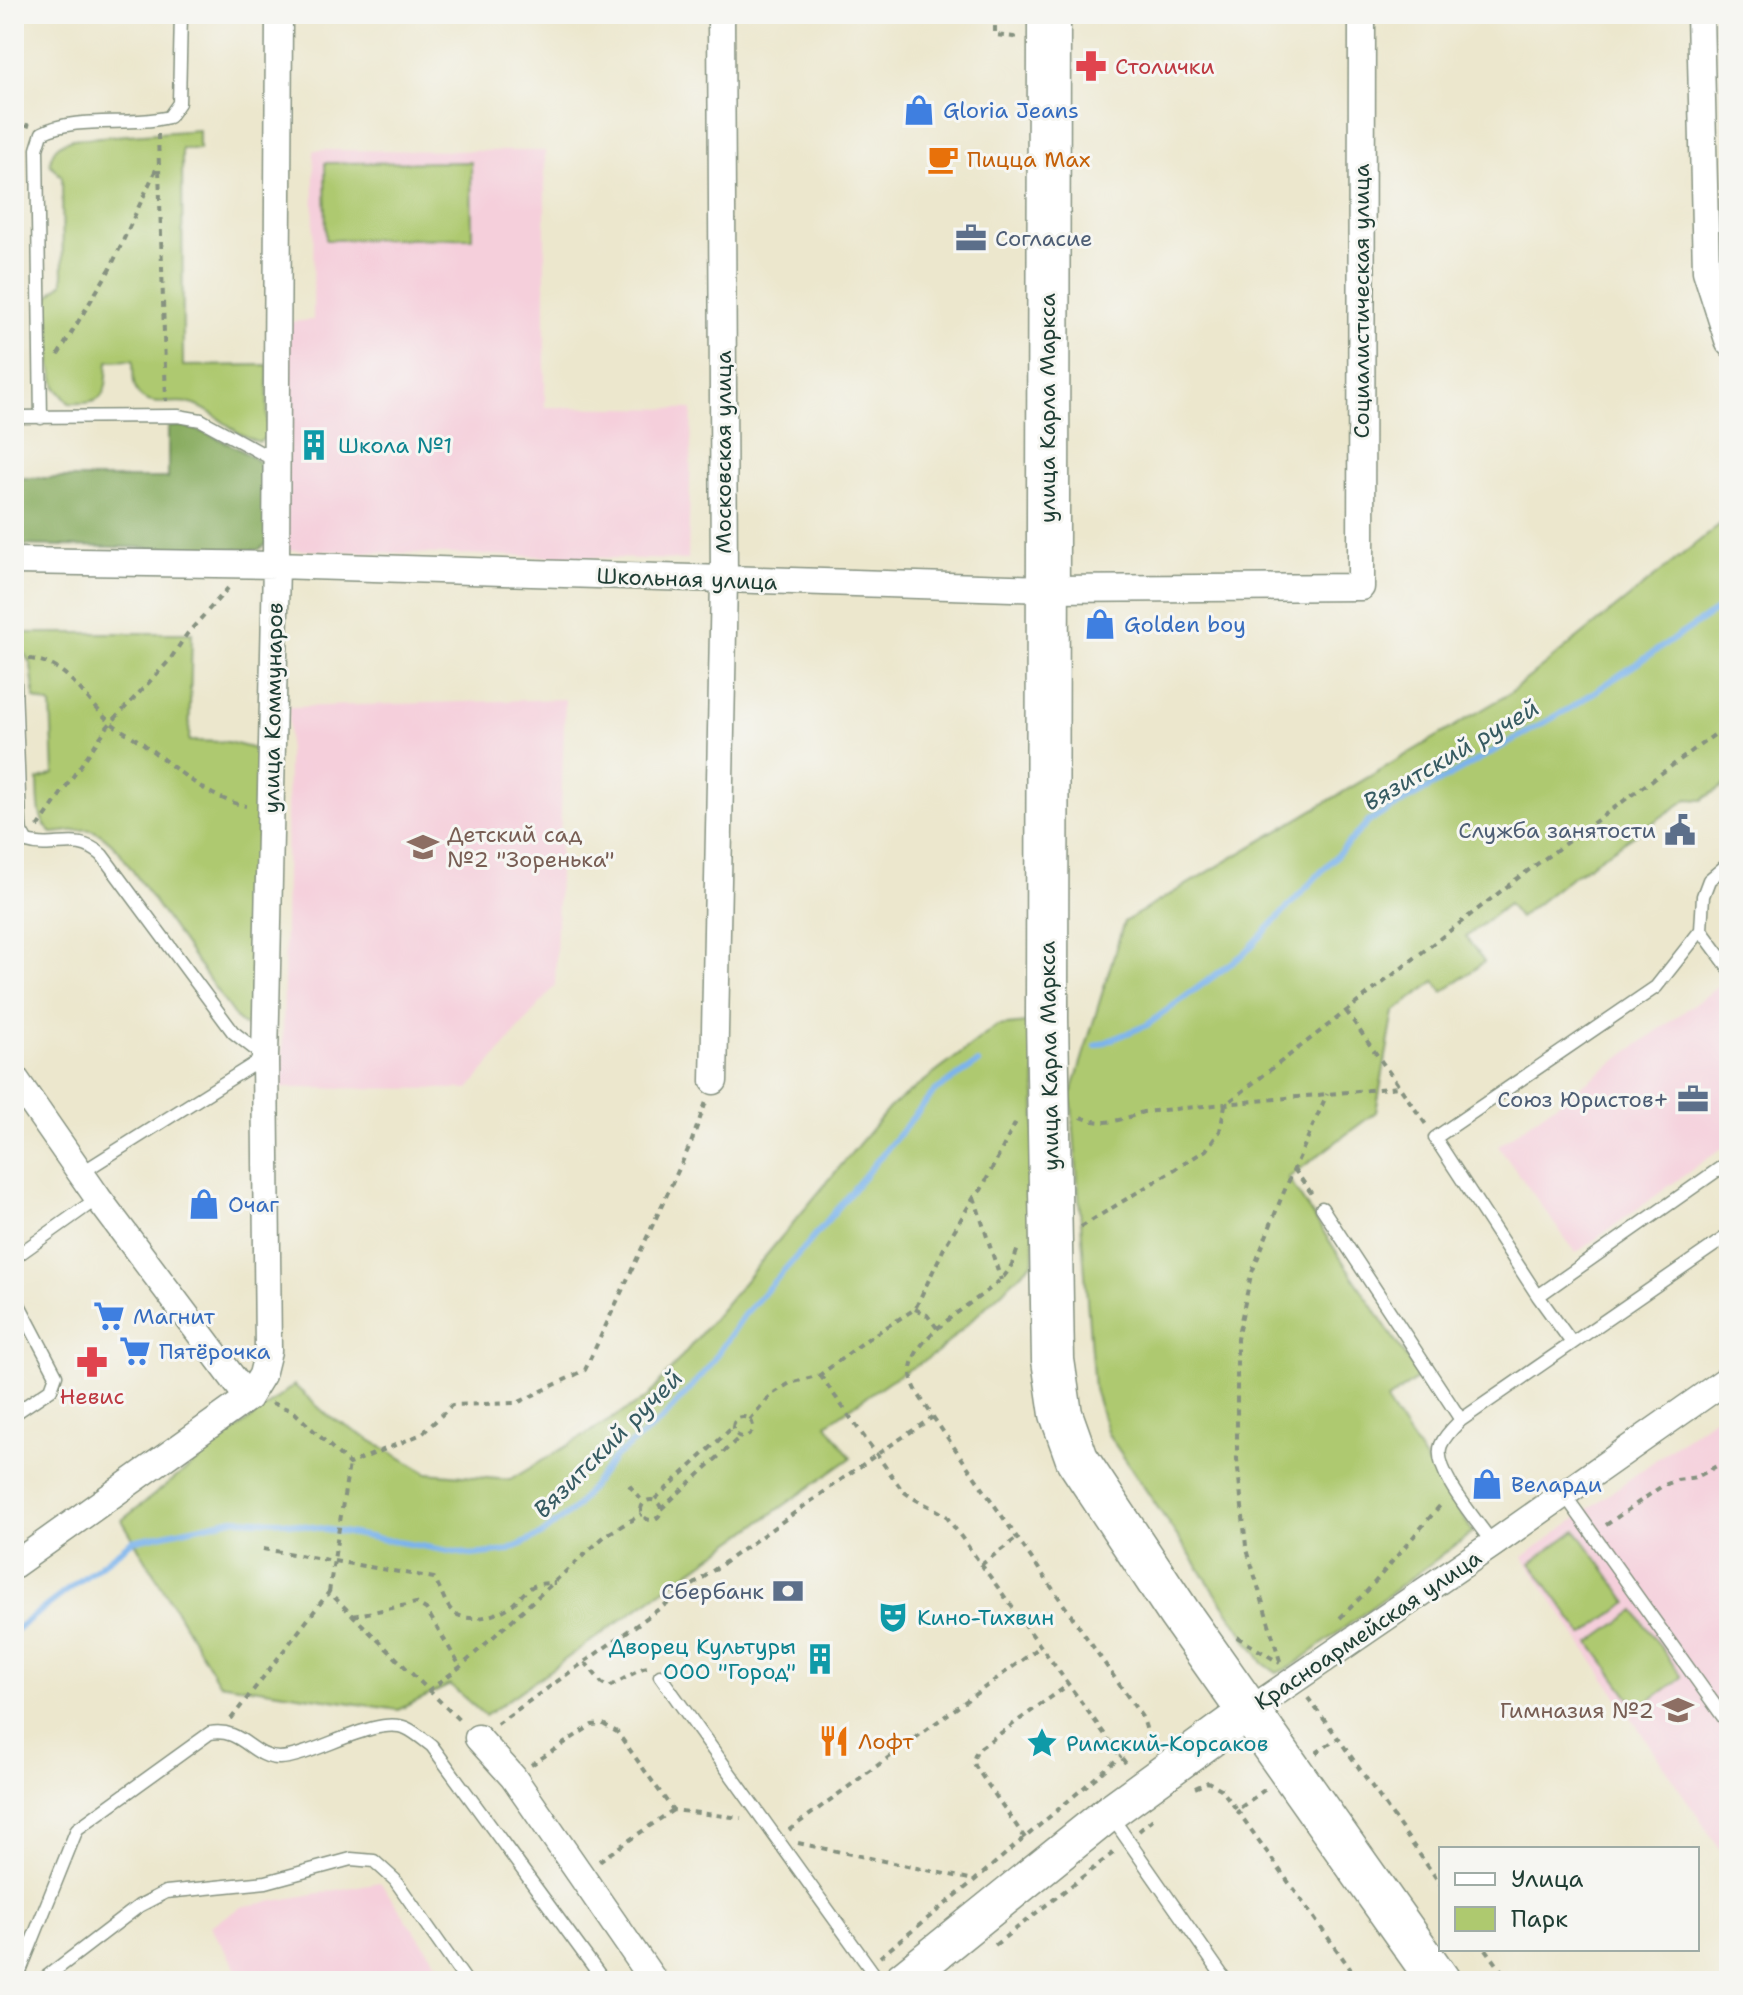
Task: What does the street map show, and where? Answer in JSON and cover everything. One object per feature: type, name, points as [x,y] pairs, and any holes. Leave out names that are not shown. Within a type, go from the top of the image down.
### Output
[{"type":"main road","name":"улица Карла Маркса","points":[[1049,14],[1047,1018],[1059,1094],[1053,1360],[1061,1414],[1077,1459],[1179,1613],[1439,1981]]},
{"type":"street","name":"улица Коммунаров","points":[[248,1398],[262,1375],[268,1351],[265,1057],[276,565],[279,14]]},
{"type":"street","name":"Московская улица","points":[[714,1081],[724,580],[721,14]]},
{"type":"street","name":"Социалистическая улица","points":[[1361,587],[1362,14]]},
{"type":"street","points":[[1700,14],[1706,271],[1729,343]]},
{"type":"street","name":"Школьная улица","points":[[14,561],[276,565],[1046,589],[1361,587]]},
{"type":"street","points":[[14,1077],[98,1198],[248,1398],[14,1565]]},
{"type":"street","name":"Красноармейская улица","points":[[901,1981],[1015,1889],[1119,1827],[1249,1711],[1288,1671],[1493,1544],[1729,1378]]},
{"type":"street","points":[[478,1738],[513,1777],[654,1981]]},
{"type":"lane","points":[[41,418],[37,149],[42,133],[57,126],[169,117],[179,103],[181,14]]},
{"type":"lane","points":[[14,417],[166,416],[201,420],[276,462]]},
{"type":"lane","points":[[14,657],[20,823],[27,842],[38,845],[90,844],[102,855],[233,1032],[265,1057],[81,1173]]},
{"type":"lane","points":[[1572,1343],[1435,1138],[1656,987],[1701,930],[1703,896],[1709,880],[1729,863]]},
{"type":"lane","points":[[1701,930],[1729,968]]},
{"type":"lane","points":[[1538,1296],[1729,1162]]},
{"type":"lane","points":[[14,1263],[18,1255],[98,1198]]},
{"type":"lane","points":[[1322,1208],[1461,1420]]},
{"type":"lane","points":[[1493,1544],[1442,1471],[1439,1447],[1449,1431],[1729,1235]]},
{"type":"lane","points":[[14,1295],[56,1375],[51,1389],[14,1414]]},
{"type":"lane","points":[[1564,1494],[1729,1725]]},
{"type":"lane","points":[[660,1676],[879,1981]]},
{"type":"lane","points":[[16,1981],[77,1829],[210,1733],[232,1733],[264,1754],[276,1758],[294,1756],[385,1725],[405,1727],[432,1746],[604,1981]]},
{"type":"lane","points":[[1119,1827],[1226,1981]]},
{"type":"lane","points":[[41,1981],[139,1906],[166,1892],[266,1882],[351,1859],[374,1861],[395,1880],[466,1981]]},
{"type":"path","points":[[158,120],[166,416]]},
{"type":"path","points":[[41,385],[110,269],[159,164]]},
{"type":"path","points":[[14,864],[111,723],[169,661],[187,634],[249,565]]},
{"type":"path","points":[[14,657],[38,659],[61,670],[111,723],[205,789],[229,802],[249,806]]},
{"type":"path","points":[[1073,1233],[1206,1150],[1220,1131],[1225,1105],[1518,878],[1729,724]]},
{"type":"path","points":[[1346,1011],[1435,1138]]},
{"type":"path","points":[[349,1464],[422,1434],[452,1405],[517,1403],[585,1370],[691,1143],[714,1081]]},
{"type":"path","points":[[1059,1094],[1095,1124],[1114,1122],[1143,1112],[1399,1087]]},
{"type":"path","points":[[1327,1094],[1251,1275],[1237,1339],[1237,1459],[1246,1546],[1288,1671],[1338,1738]]},
{"type":"path","points":[[750,1420],[772,1394],[790,1383],[820,1375],[869,1338],[915,1309],[945,1246],[981,1190],[1020,1114]]},
{"type":"path","points":[[1294,1169],[1322,1208]]},
{"type":"path","points":[[974,1197],[1001,1280]]},
{"type":"path","points":[[1020,1244],[1013,1265],[1001,1280],[938,1328],[912,1359],[911,1377],[933,1417],[1142,1717],[1148,1740],[1138,1761]]},
{"type":"path","points":[[915,1309],[927,1315],[938,1328]]},
{"type":"path","points":[[820,1375],[902,1490],[914,1500],[934,1507],[946,1516],[1132,1772]]},
{"type":"path","points":[[248,1398],[293,1411],[349,1464]]},
{"type":"path","points":[[642,1514],[651,1521],[659,1516],[661,1509],[740,1437],[750,1436],[754,1430],[750,1420],[739,1417],[733,1427],[655,1499],[643,1503]]},
{"type":"path","points":[[329,1592],[478,1738],[933,1417]]},
{"type":"path","points":[[733,1427],[740,1437]]},
{"type":"path","points":[[1592,1534],[1662,1486],[1697,1477],[1729,1459]]},
{"type":"path","points":[[222,1731],[329,1592],[349,1464]]},
{"type":"path","points":[[629,1485],[643,1503],[642,1514]]},
{"type":"path","points":[[1339,1619],[1368,1590],[1454,1488]]},
{"type":"path","points":[[655,1499],[661,1509]]},
{"type":"path","points":[[428,1691],[460,1667],[606,1535],[642,1514]]},
{"type":"path","points":[[981,1565],[1017,1538]]},
{"type":"path","points":[[263,1549],[434,1578],[450,1609],[458,1616],[472,1618],[483,1618],[509,1607],[541,1583],[555,1583]]},
{"type":"path","points":[[353,1616],[416,1603],[426,1609],[460,1667]]},
{"type":"path","points":[[1230,1627],[1239,1639],[1288,1671]]},
{"type":"path","points":[[777,1838],[1040,1647]]},
{"type":"path","points":[[585,1662],[609,1687],[643,1668],[650,1667],[660,1676]]},
{"type":"path","points":[[1025,1838],[975,1766],[974,1758],[977,1750],[1068,1685]]},
{"type":"path","points":[[513,1777],[592,1725],[603,1724],[617,1732],[673,1810]]},
{"type":"path","points":[[847,1981],[975,1880],[1121,1756]]},
{"type":"path","points":[[580,1874],[673,1810],[763,1821]]},
{"type":"path","points":[[1237,1810],[1359,1981]]},
{"type":"path","points":[[984,1953],[1119,1827],[1160,1813]]},
{"type":"path","points":[[777,1838],[1015,1889]]},
{"type":"path","points":[[1487,1951],[1509,1981]]},
{"type":"shaded area","points":[[314,150],[545,151],[545,407],[692,409],[688,560],[285,550],[289,322],[313,320]]},
{"type":"shaded area","name":"Детский сад №2 \"Зоренька\"","points":[[565,699],[555,986],[469,1089],[282,1088],[289,707]]},
{"type":"shaded area","points":[[1729,979],[1729,1143],[1576,1253],[1498,1146]]},
{"type":"shaded area","name":"Гимназия №2","points":[[1729,1406],[1729,1863],[1523,1557]]},
{"type":"shaded area","points":[[380,1882],[450,1981],[244,1981],[210,1926],[241,1907]]},
{"type":"green space","points":[[199,130],[199,149],[182,149],[183,366],[268,365],[267,437],[259,442],[198,406],[145,400],[135,388],[133,360],[108,361],[102,396],[98,400],[82,403],[69,403],[56,388],[51,366],[48,297],[63,283],[62,177],[50,164],[54,150],[72,139]]},
{"type":"green space","points":[[471,162],[472,238],[326,240],[325,163]]},
{"type":"green space","points":[[184,426],[229,444],[268,470],[267,544],[258,550],[14,545],[14,478],[168,478],[168,427]]},
{"type":"green space","points":[[1729,517],[1729,782],[1702,800],[1688,799],[1567,880],[1519,918],[1508,904],[1466,937],[1484,962],[1443,992],[1435,981],[1394,1012],[1376,1112],[1288,1178],[1419,1377],[1386,1401],[1473,1532],[1293,1666],[1277,1673],[1263,1663],[1108,1434],[1094,1389],[1071,1095],[1124,922],[1507,695]]},
{"type":"green space","points":[[14,633],[192,633],[189,741],[228,742],[259,750],[259,1023],[251,1029],[238,1021],[109,841],[89,830],[52,833],[43,822],[39,809],[38,780],[54,774],[51,705],[35,699],[31,665],[24,653],[14,649]]},
{"type":"green space","points":[[1036,1022],[1034,1261],[937,1353],[889,1381],[827,1424],[851,1458],[485,1716],[450,1685],[398,1710],[219,1683],[122,1520],[294,1385],[327,1415],[427,1473],[510,1480],[648,1397],[889,1108],[997,1026]]},
{"type":"green space","points":[[1576,1530],[1628,1602],[1583,1635],[1531,1563]]},
{"type":"green space","points":[[1635,1611],[1682,1677],[1638,1709],[1590,1643]]},
{"type":"waterway","name":"Вязитский ручей","points":[[1096,1046],[1147,1025],[1244,954],[1368,822],[1572,707],[1729,602]]},
{"type":"waterway","name":"Вязитский ручей","points":[[14,1631],[132,1541],[233,1519],[279,1521],[472,1555],[507,1551],[541,1535],[575,1508],[614,1458],[663,1419],[709,1367],[744,1315],[807,1245],[935,1091],[978,1063]]},
{"type":"place","name":"Столички","points":[[1091,66]]},
{"type":"place","name":"Gloria Jeans","points":[[919,110]]},
{"type":"place","name":"Пицца Max","points":[[943,159]]},
{"type":"place","name":"Согласие","points":[[971,238]]},
{"type":"place","name":"Школа №1","points":[[314,445]]},
{"type":"place","name":"Golden boy","points":[[1100,624]]},
{"type":"place","name":"Служба занятости","points":[[1680,830]]},
{"type":"place","name":"Детский сад №2 \"Зоренька\"","points":[[423,847]]},
{"type":"place","name":"Союз Юристов+","points":[[1693,1099]]},
{"type":"place","name":"Очаг","points":[[204,1204]]},
{"type":"place","name":"Магнит","points":[[109,1316]]},
{"type":"place","name":"Пятёрочка","points":[[135,1351]]},
{"type":"place","name":"Невис","points":[[92,1362]]},
{"type":"place","name":"Веларди","points":[[1487,1484]]},
{"type":"place","name":"Сбербанк","points":[[788,1591]]},
{"type":"place","name":"Кино-Тихвин","points":[[893,1617]]},
{"type":"place","name":"Дворец Культуры ООО \"Город\"","points":[[820,1659]]},
{"type":"place","name":"Гимназия №2","points":[[1678,1710]]},
{"type":"place","name":"Лофт","points":[[834,1741]]},
{"type":"place","name":"Римский-Корсаков","points":[[1042,1743]]}]
